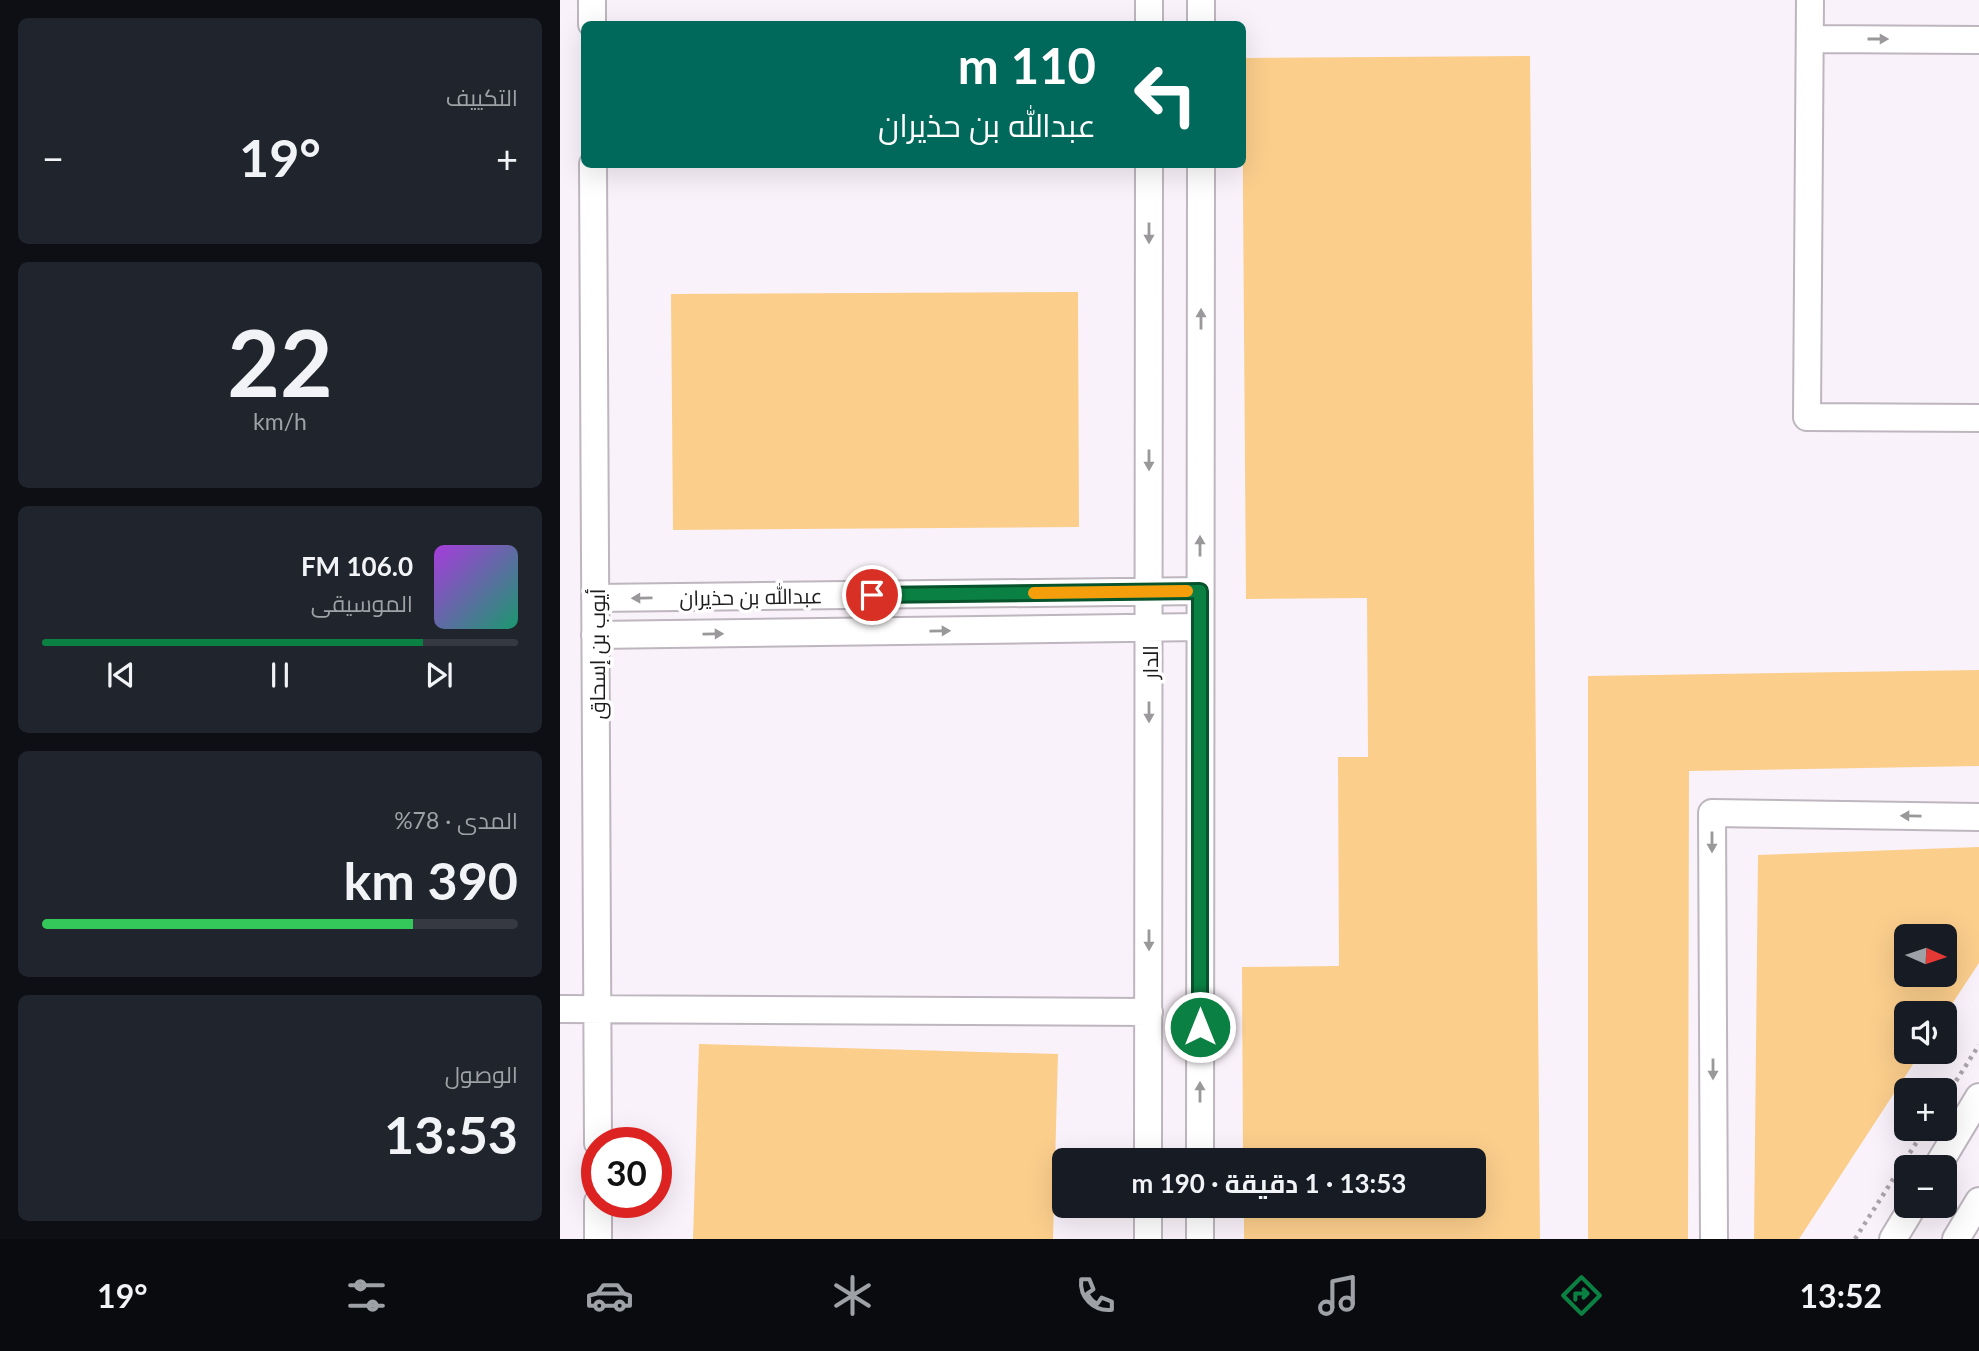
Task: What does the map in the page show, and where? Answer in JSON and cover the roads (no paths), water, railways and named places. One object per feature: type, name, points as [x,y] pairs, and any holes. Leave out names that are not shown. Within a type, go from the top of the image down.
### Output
[{"type":"street","points":[[592,0],[592,21]]},
{"type":"street","points":[[1149,0],[1149,21]]},
{"type":"street","points":[[1201,0],[1201,21]]},
{"type":"street","points":[[1810,0],[1807,417],[1979,418]]},
{"type":"street","points":[[1810,38],[1979,40]]},
{"type":"street","name":"أيوب بن إسحاق","points":[[593,168],[598,1127]]},
{"type":"street","name":"الدار","points":[[1148,1148],[1149,168]]},
{"type":"street","points":[[1200,1148],[1201,168]]},
{"type":"street","name":"عبدالله بن حذيران","points":[[595,598],[1200,591]]},
{"type":"street","name":"عبدالله بن حذيران","points":[[596,635],[1200,627]]},
{"type":"street","points":[[1714,1239],[1712,813],[1979,817]]},
{"type":"street","points":[[560,1009],[1149,1012]]},
{"type":"street","points":[[1944,1155],[1979,1097]]},
{"type":"street","points":[[1956,1239],[1979,1200]]},
{"type":"street","points":[[598,1218],[598,1239]]},
{"type":"street","points":[[1148,1218],[1148,1239]]},
{"type":"street","points":[[1200,1218],[1200,1239]]},
{"type":"street","points":[[1893,1239],[1906,1218]]}]
